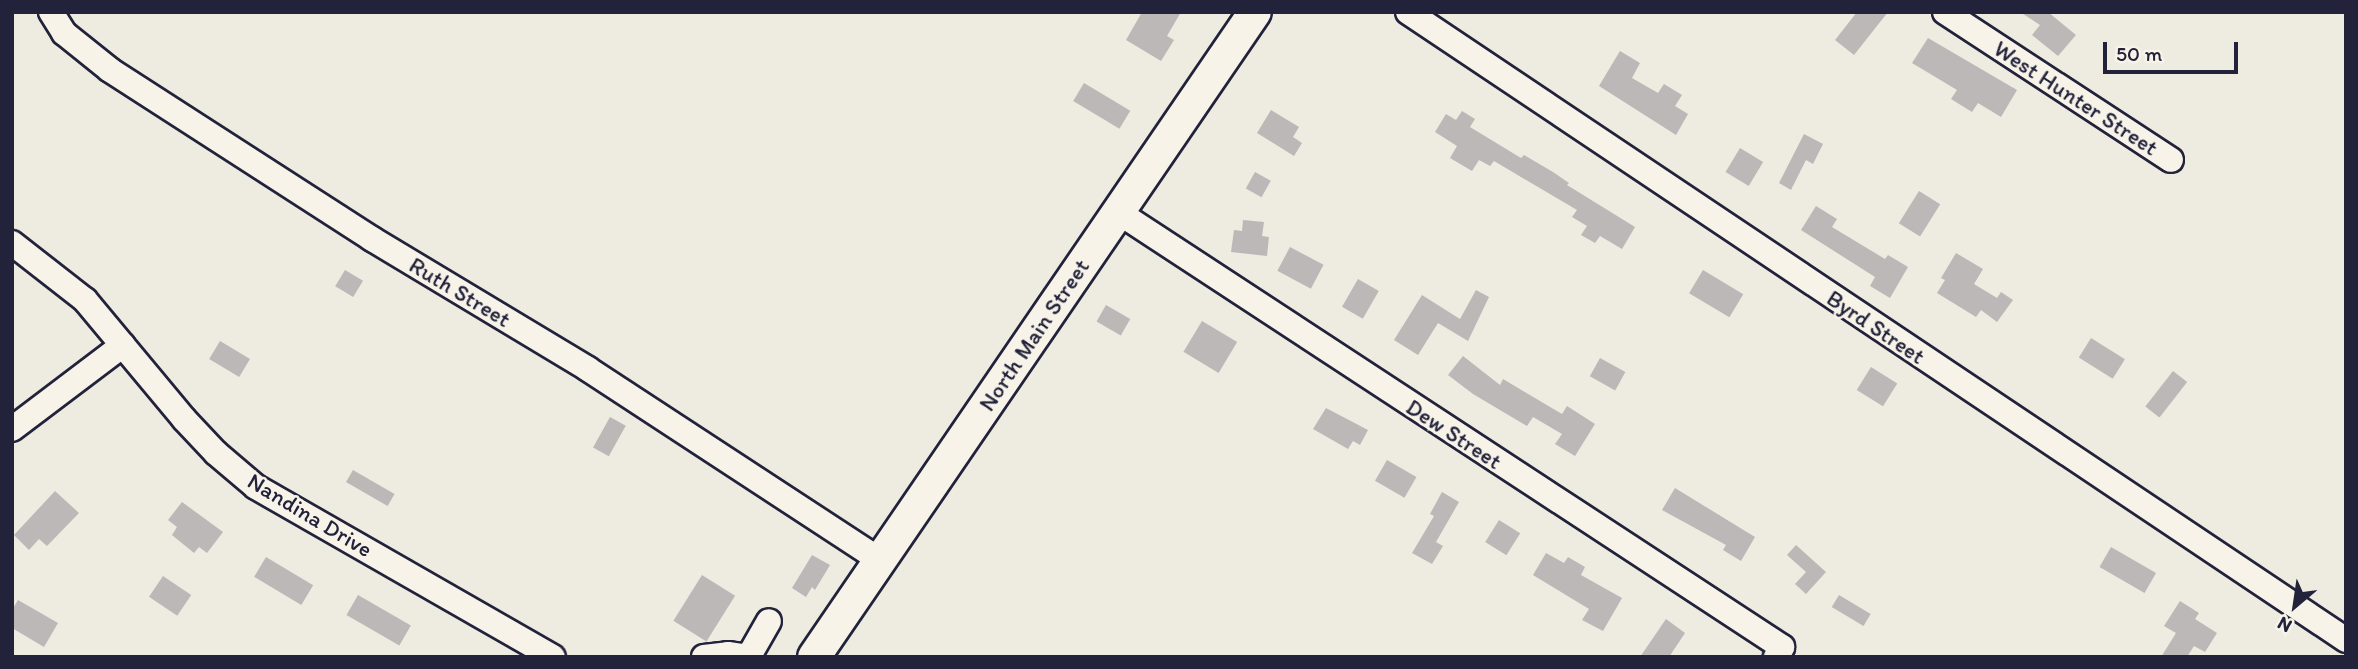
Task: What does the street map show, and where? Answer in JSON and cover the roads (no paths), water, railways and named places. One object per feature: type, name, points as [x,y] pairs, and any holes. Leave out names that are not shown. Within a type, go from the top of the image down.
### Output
[{"type":"main road","name":"North Main Street","points":[[814,657],[1255,12]]},
{"type":"street","name":"Ruth Street","points":[[51,12],[64,33],[110,70],[372,239],[588,369],[880,560]]},
{"type":"street","name":"Byrd Street","points":[[1408,12],[2346,640]]},
{"type":"street","name":"West Hunter Street","points":[[1945,12],[2171,160]]},
{"type":"street","name":"Dew Street","points":[[1118,212],[1782,647],[1776,657]]},
{"type":"street","name":"Nandina Drive","points":[[12,243],[85,300],[184,419],[216,453],[256,487],[553,657]]},
{"type":"street","points":[[12,429],[123,345]]},
{"type":"street","points":[[704,657],[728,654],[750,657],[769,621]]}]
